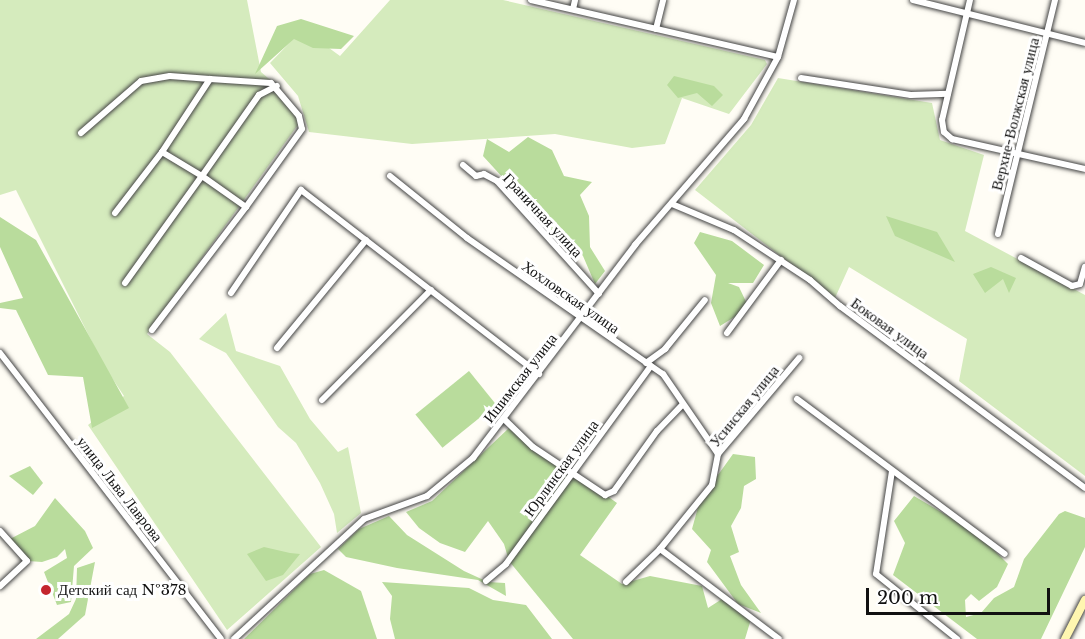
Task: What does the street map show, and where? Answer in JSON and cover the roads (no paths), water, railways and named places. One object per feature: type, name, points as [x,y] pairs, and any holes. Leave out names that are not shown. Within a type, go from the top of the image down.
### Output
[{"type":"main road","points":[[1065,639],[1085,600]]},
{"type":"street","points":[[531,0],[778,57]]},
{"type":"street","points":[[573,9],[575,0]]},
{"type":"street","points":[[656,29],[663,0]]},
{"type":"street","name":"Ишимская улица","points":[[234,639],[364,519],[426,496],[473,458],[540,374],[599,294],[744,119],[778,57],[794,0]]},
{"type":"street","points":[[913,0],[969,12],[1085,43]]},
{"type":"street","points":[[970,0],[942,120],[944,132],[952,139],[1085,169]]},
{"type":"street","name":"Верхне-Волжская улица","points":[[998,234],[1055,0]]},
{"type":"street","points":[[81,134],[141,81],[170,76],[277,86],[299,116],[302,129],[152,330]]},
{"type":"street","points":[[801,78],[911,95],[948,94]]},
{"type":"street","points":[[115,213],[162,152],[210,79]]},
{"type":"street","points":[[125,283],[259,95],[277,86]]},
{"type":"street","points":[[162,152],[202,176],[246,207]]},
{"type":"street","name":"Граничная улица","points":[[463,165],[476,176],[484,174],[497,181],[599,294]]},
{"type":"street","name":"Хохловская улица","points":[[390,176],[467,238],[648,365],[675,388],[682,405],[711,438],[718,454]]},
{"type":"street","points":[[231,293],[301,190],[540,374]]},
{"type":"street","name":"Боковая улица","points":[[672,204],[734,230],[781,261],[1085,488]]},
{"type":"street","points":[[277,348],[366,240]]},
{"type":"street","points":[[1021,258],[1067,285],[1076,286],[1083,278],[1085,267]]},
{"type":"street","points":[[728,333],[781,261]]},
{"type":"street","points":[[322,400],[431,290]]},
{"type":"street","name":"Юрлинская улица","points":[[486,581],[506,564],[648,365],[665,349],[705,300]]},
{"type":"street","name":"улица Льва Лаврова","points":[[0,353],[221,639]]},
{"type":"street","name":"Усинская улица","points":[[626,582],[660,549],[711,485],[718,454],[799,358]]},
{"type":"street","points":[[797,399],[1005,554]]},
{"type":"street","points":[[504,419],[533,447],[601,494],[614,491],[657,430],[682,405]]},
{"type":"street","points":[[892,471],[876,574],[957,639]]},
{"type":"street","points":[[0,531],[27,561],[0,586]]},
{"type":"street","points":[[660,549],[779,639]]},
{"type":"place","name":"Детский сад №378","points":[[46,590]]}]
